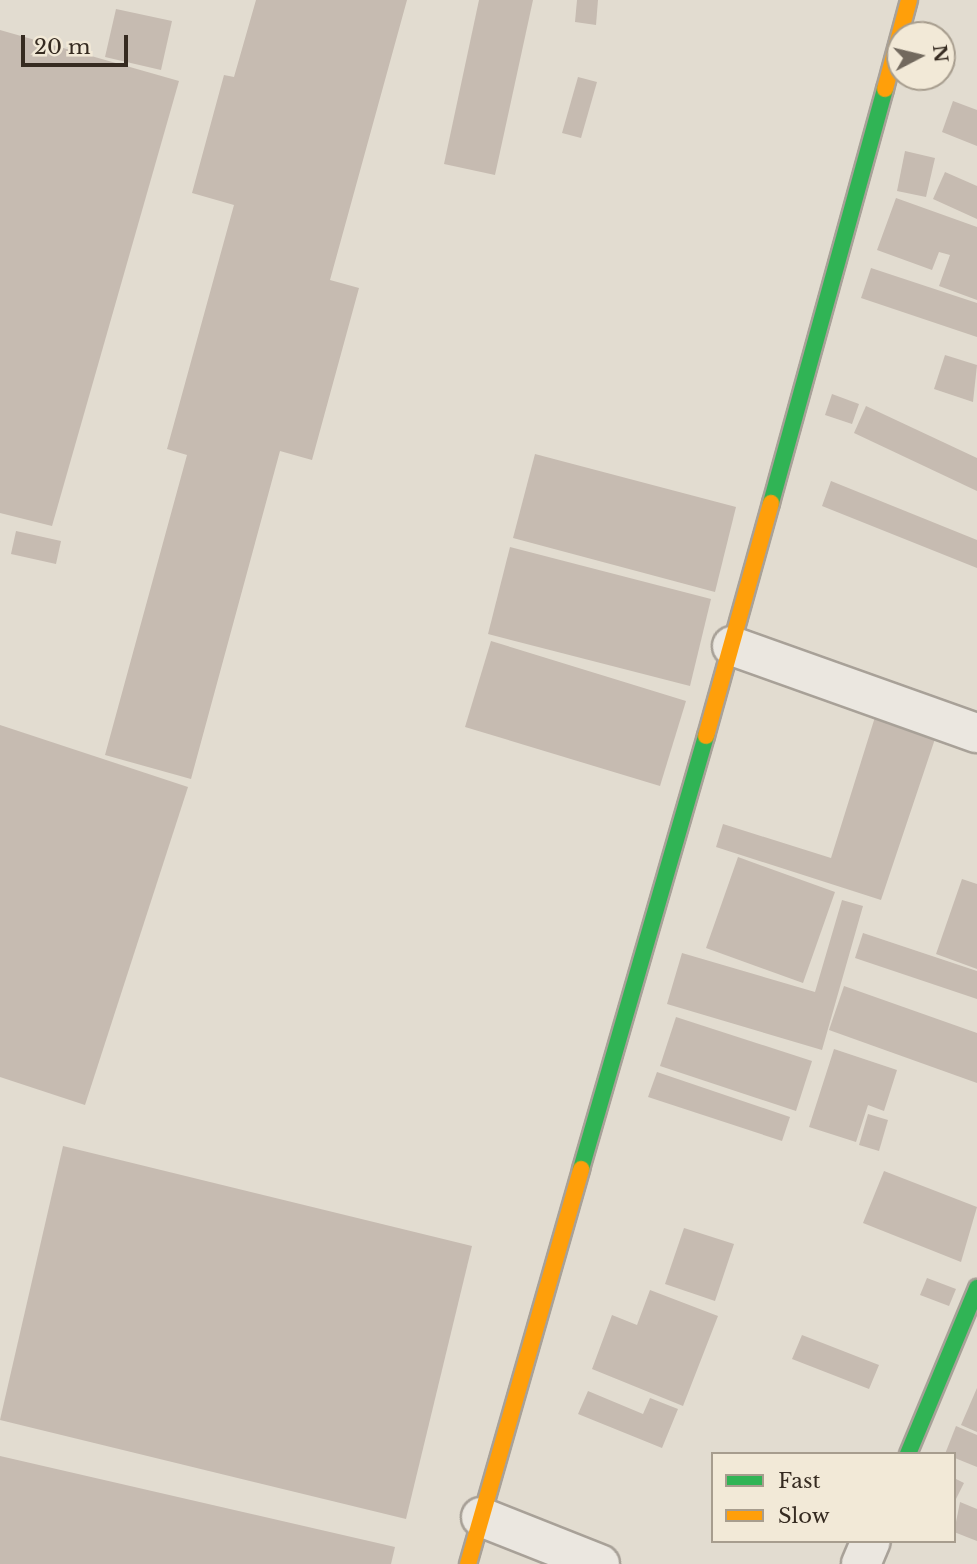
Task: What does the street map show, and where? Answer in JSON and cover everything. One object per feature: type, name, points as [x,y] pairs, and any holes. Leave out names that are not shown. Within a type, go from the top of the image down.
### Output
[{"type":"street","points":[[468,1564],[732,646],[909,0]]},
{"type":"street","points":[[732,646],[977,733]]},
{"type":"street","points":[[909,1452],[977,1288]]},
{"type":"street","points":[[481,1517],[600,1564]]},
{"type":"street","points":[[862,1564],[870,1543]]},
{"type":"building","points":[[256,0],[407,0],[330,280],[359,288],[312,460],[280,451],[191,779],[105,755],[187,455],[167,449],[234,205],[192,193],[224,75],[234,77]]},
{"type":"building","points":[[479,0],[533,0],[495,175],[444,164]]},
{"type":"building","points":[[577,0],[598,0],[596,25],[575,22]]},
{"type":"building","points":[[116,9],[172,21],[161,70],[105,57]]},
{"type":"building","points":[[0,30],[179,81],[52,526],[0,513]]},
{"type":"building","points":[[578,77],[597,82],[581,138],[562,133]]},
{"type":"building","points":[[953,101],[977,110],[977,146],[942,132]]},
{"type":"building","points":[[905,151],[935,158],[926,197],[897,191]]},
{"type":"building","points":[[945,172],[977,186],[977,219],[933,199]]},
{"type":"building","points":[[896,198],[977,227],[977,300],[939,286],[950,255],[939,252],[932,270],[877,250]]},
{"type":"building","points":[[871,268],[977,303],[977,337],[861,298]]},
{"type":"building","points":[[945,355],[977,365],[973,402],[934,389]]},
{"type":"building","points":[[832,394],[859,404],[852,424],[825,415]]},
{"type":"building","points":[[866,406],[977,458],[977,491],[854,433]]},
{"type":"building","points":[[535,454],[736,507],[715,592],[513,538]]},
{"type":"building","points":[[831,481],[977,540],[977,568],[822,506]]},
{"type":"building","points":[[16,531],[61,541],[56,564],[11,554]]},
{"type":"building","points":[[510,547],[711,599],[690,686],[488,634]]},
{"type":"building","points":[[491,641],[686,701],[660,786],[465,727]]},
{"type":"building","points":[[880,701],[941,721],[881,900],[716,847],[723,824],[831,858]]},
{"type":"building","points":[[0,725],[188,787],[85,1105],[0,1077]]},
{"type":"building","points":[[738,857],[835,892],[803,983],[706,948]]},
{"type":"building","points":[[962,879],[977,884],[977,969],[936,954]]},
{"type":"building","points":[[842,900],[863,906],[822,1050],[667,1004],[682,953],[815,992]]},
{"type":"building","points":[[863,933],[977,971],[977,999],[855,958]]},
{"type":"building","points":[[844,986],[977,1033],[977,1083],[829,1030]]},
{"type":"building","points":[[676,1017],[812,1061],[796,1111],[660,1066]]},
{"type":"building","points":[[834,1049],[897,1070],[884,1111],[868,1105],[856,1142],[809,1127]]},
{"type":"building","points":[[657,1072],[790,1117],[782,1141],[648,1097]]},
{"type":"building","points":[[868,1114],[888,1120],[879,1151],[859,1145]]},
{"type":"building","points":[[63,1146],[472,1246],[406,1519],[0,1420]]},
{"type":"building","points":[[884,1171],[977,1207],[961,1262],[863,1223]]},
{"type":"building","points":[[684,1228],[734,1244],[715,1301],[665,1284]]},
{"type":"building","points":[[927,1278],[956,1289],[949,1306],[920,1295]]},
{"type":"building","points":[[650,1290],[718,1316],[683,1406],[592,1369],[612,1315],[637,1325]]},
{"type":"building","points":[[802,1335],[879,1365],[869,1389],[792,1359]]},
{"type":"building","points":[[977,1388],[977,1432],[961,1425]]},
{"type":"building","points":[[588,1391],[643,1414],[650,1398],[678,1409],[662,1448],[578,1414]]},
{"type":"building","points":[[956,1426],[977,1435],[977,1467],[956,1458],[956,1452],[946,1452]]},
{"type":"building","points":[[0,1456],[395,1547],[391,1564],[0,1564]]},
{"type":"building","points":[[956,1479],[964,1483],[956,1499]]},
{"type":"building","points":[[960,1502],[977,1509],[977,1541],[956,1533]]},
{"type":"traffic: fast","points":[[771,503],[885,89]]},
{"type":"traffic: fast","points":[[581,1169],[706,736]]},
{"type":"traffic: fast","points":[[909,1452],[977,1288]]},
{"type":"traffic: slow","points":[[885,89],[909,0]]},
{"type":"traffic: slow","points":[[706,736],[771,503]]},
{"type":"traffic: slow","points":[[468,1564],[581,1169]]}]
